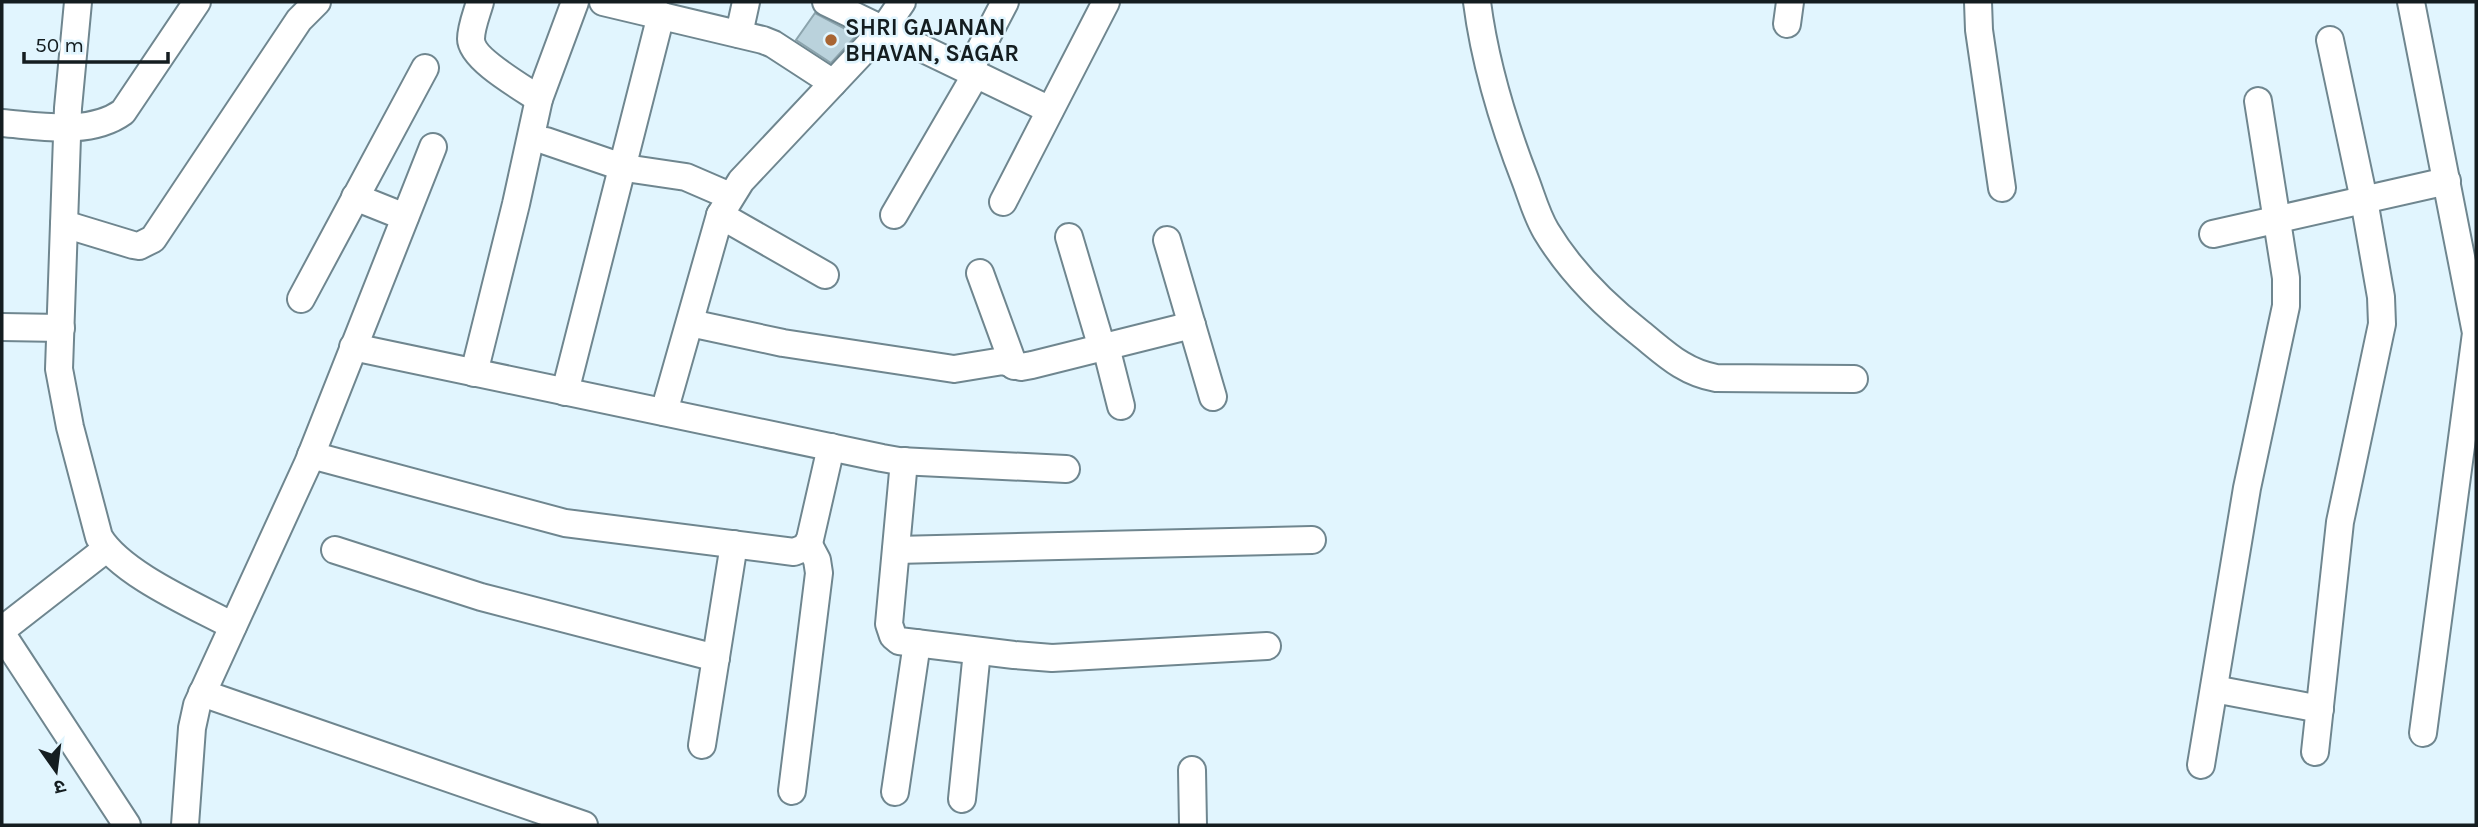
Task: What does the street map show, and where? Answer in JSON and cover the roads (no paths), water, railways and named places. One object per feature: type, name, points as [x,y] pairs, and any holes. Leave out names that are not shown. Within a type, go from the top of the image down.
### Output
[{"type":"street","points":[[78,2],[67,127],[59,369],[66,411],[99,537],[106,549],[128,568],[233,626]]},
{"type":"street","points":[[2,123],[67,127],[106,121],[122,112],[197,2]]},
{"type":"street","points":[[64,224],[133,245],[139,246],[153,239],[299,20],[317,2]]},
{"type":"street","points":[[481,2],[471,40],[473,48],[538,123],[624,159],[686,177],[730,198],[825,275]]},
{"type":"street","points":[[474,373],[538,123],[575,2]]},
{"type":"street","points":[[603,2],[773,44],[833,83]]},
{"type":"street","points":[[739,34],[746,2]]},
{"type":"street","points":[[826,2],[1050,110]]},
{"type":"street","points":[[664,412],[730,198],[883,30],[902,2]]},
{"type":"street","points":[[894,215],[972,73],[1005,2]]},
{"type":"street","points":[[1003,202],[1106,2]]},
{"type":"street","points":[[1477,2],[1481,37],[1505,129],[1545,229],[1570,265],[1605,305],[1684,368],[1699,375],[1716,378],[1854,379]]},
{"type":"street","points":[[1978,2],[1979,30],[2002,188]]},
{"type":"street","points":[[2411,2],[2476,333],[2423,733]]},
{"type":"street","points":[[565,391],[661,15]]},
{"type":"street","points":[[2315,752],[2340,522],[2382,324],[2381,297],[2364,200],[2330,40]]},
{"type":"street","points":[[301,299],[425,68]]},
{"type":"street","points":[[2201,765],[2247,488],[2286,306],[2286,278],[2258,101]]},
{"type":"street","points":[[185,825],[192,728],[197,705],[311,455],[433,147]]},
{"type":"street","points":[[2213,234],[2447,181]]},
{"type":"street","points":[[355,197],[405,218]]},
{"type":"street","points":[[1069,237],[1121,405]]},
{"type":"street","points":[[1167,240],[1213,397]]},
{"type":"street","points":[[981,273],[1014,366]]},
{"type":"street","points":[[690,323],[783,343],[954,369],[999,361],[1014,366],[1032,365],[1192,326]]},
{"type":"street","points":[[2,327],[61,328]]},
{"type":"street","points":[[353,347],[904,461],[1066,469]]},
{"type":"street","points":[[311,455],[565,523],[794,552],[801,551],[808,543],[831,447]]},
{"type":"street","points":[[904,461],[890,631],[899,641],[1052,658],[1267,646]]},
{"type":"street","points":[[896,550],[1312,540]]},
{"type":"street","points":[[792,791],[819,573],[817,560],[808,543]]},
{"type":"street","points":[[702,745],[734,544]]},
{"type":"street","points":[[106,549],[2,632],[127,825]]},
{"type":"street","points":[[335,550],[481,597],[716,658]]},
{"type":"street","points":[[895,792],[916,643]]},
{"type":"street","points":[[962,799],[977,651]]},
{"type":"street","points":[[2214,689],[2320,709]]},
{"type":"street","points":[[202,693],[584,825]]},
{"type":"street","points":[[1192,770],[1193,825]]},
{"type":"place","name":"SHRI GAJANAN BHAVAN, SAGAR","points":[[831,40]]}]
